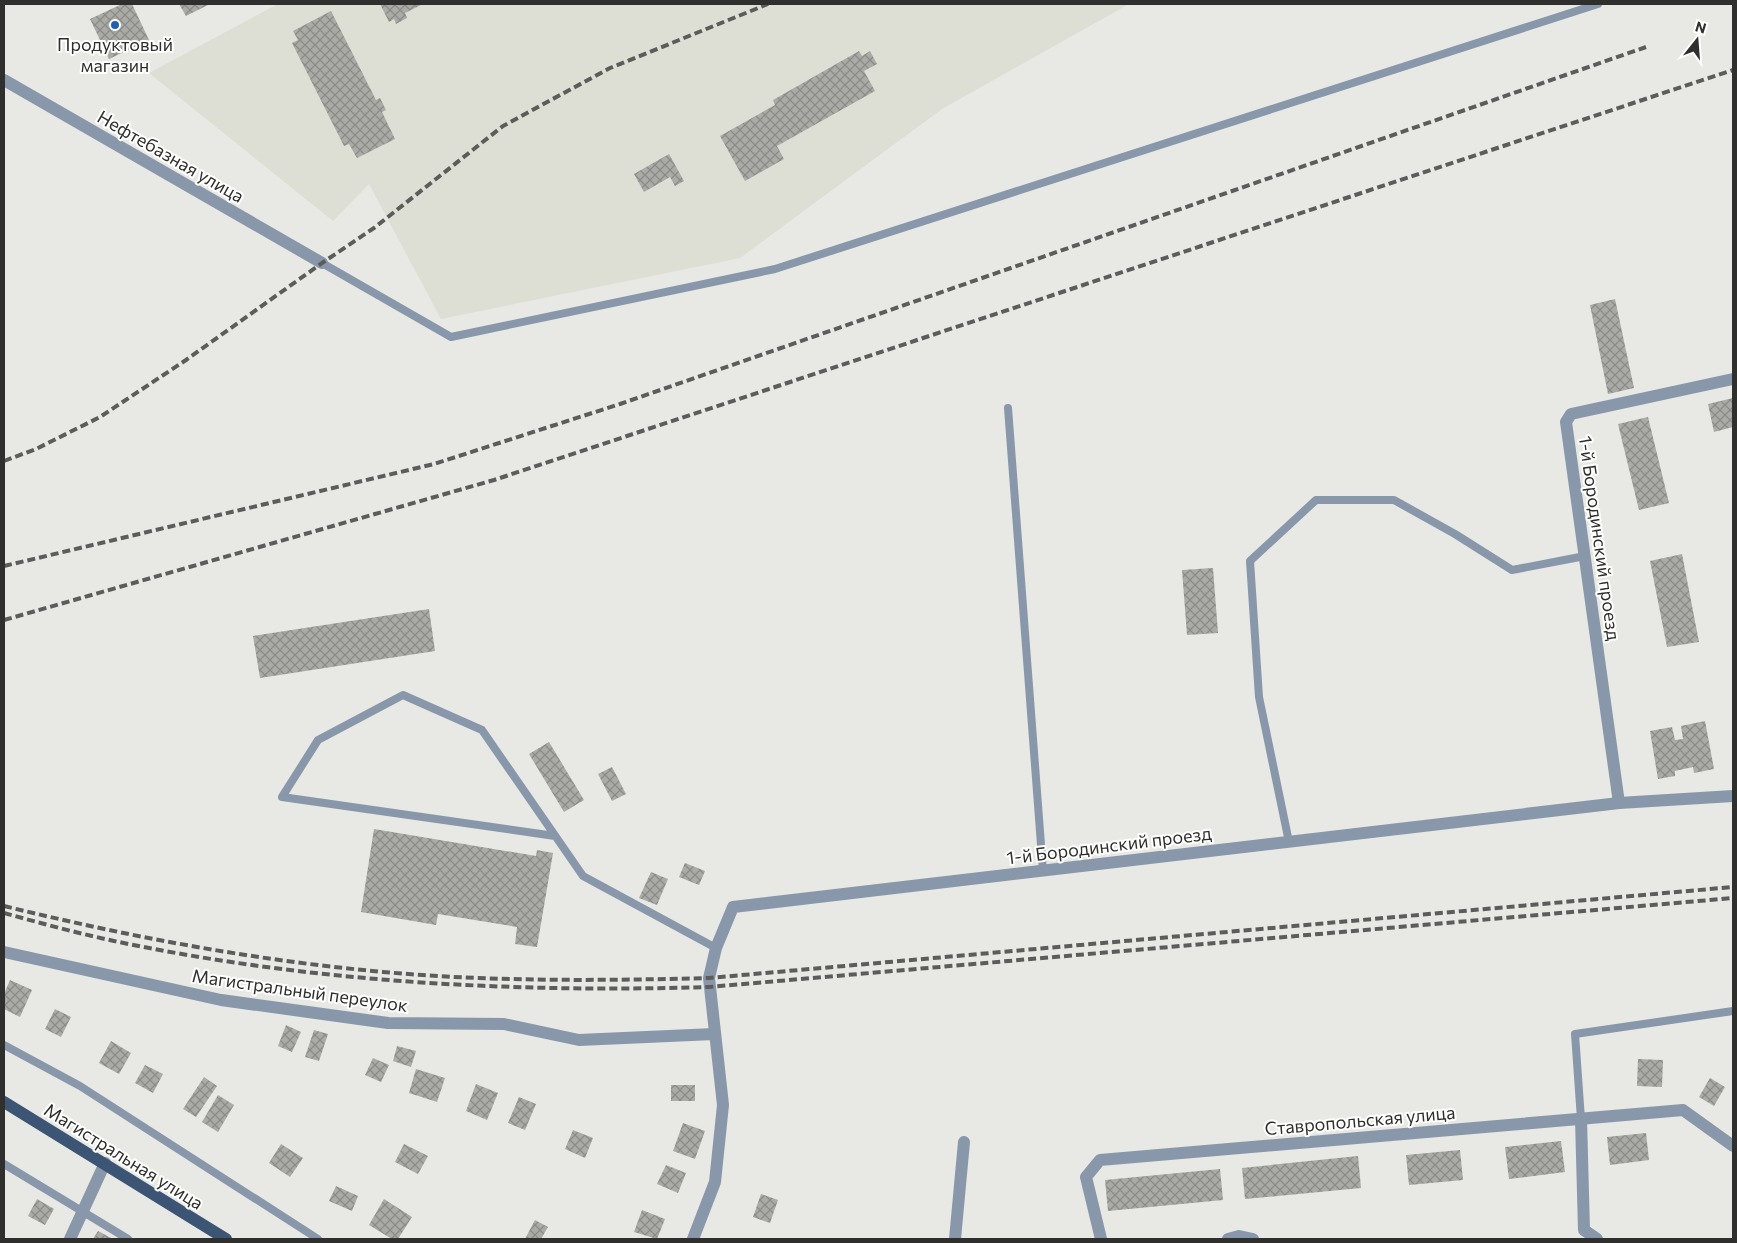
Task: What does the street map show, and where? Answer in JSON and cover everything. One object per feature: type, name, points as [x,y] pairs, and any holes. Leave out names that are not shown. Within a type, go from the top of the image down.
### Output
[{"type":"main road","name":"Магистральная улица","points":[[4,1102],[226,1239]]},
{"type":"street","name":"Нефтебазная улица","points":[[4,80],[322,262]]},
{"type":"street","name":"1-й Бородинский проезд","points":[[1619,803],[1566,422],[1572,414],[1733,378]]},
{"type":"street","name":"1-й Бородинский проезд","points":[[714,1034],[709,987],[716,948],[733,907],[1619,803],[1733,796]]},
{"type":"street","name":"Магистральный переулок","points":[[4,952],[221,1000],[388,1023],[504,1024],[579,1040],[714,1034]]},
{"type":"street","points":[[694,1239],[715,1182],[723,1105],[714,1034]]},
{"type":"street","points":[[1597,1239],[1584,1230],[1581,1118],[1683,1110],[1733,1146]]},
{"type":"street","name":"Ставропольская улица","points":[[1101,1239],[1086,1177],[1100,1160],[1581,1118]]},
{"type":"street","points":[[955,1239],[964,1142]]},
{"type":"street","points":[[70,1239],[104,1163]]},
{"type":"street","points":[[1228,1239],[1239,1236],[1253,1239]]},
{"type":"lane","points":[[322,262],[451,337],[775,269],[1598,4]]},
{"type":"lane","points":[[1008,408],[1043,871]]},
{"type":"lane","points":[[1289,842],[1259,696],[1250,562],[1316,500],[1394,500],[1455,534],[1512,570],[1585,556]]},
{"type":"lane","points":[[555,836],[282,797],[318,740],[404,695],[482,730],[555,836],[582,876],[716,948]]},
{"type":"lane","points":[[1581,1118],[1575,1034],[1580,1031],[1733,1011]]},
{"type":"lane","points":[[4,1045],[80,1086],[318,1239]]},
{"type":"lane","points":[[4,1164],[128,1239]]},
{"type":"shaded area","points":[[278,4],[1129,4],[942,109],[740,258],[441,319],[369,184],[333,221],[149,73]]},
{"type":"building","points":[[122,4],[132,4],[149,40],[109,59],[90,19]]},
{"type":"building","points":[[179,4],[210,4],[186,16]]},
{"type":"building","points":[[380,4],[423,4],[405,13],[407,18],[396,24],[394,19],[389,22]]},
{"type":"building","points":[[331,11],[376,100],[380,98],[386,110],[382,112],[395,139],[357,158],[349,144],[344,146],[292,43],[298,40],[293,31]]},
{"type":"building","points":[[859,51],[862,56],[870,51],[877,64],[864,71],[875,91],[777,146],[784,159],[745,181],[720,136],[775,105],[773,100]]},
{"type":"building","points":[[669,154],[684,181],[675,186],[670,177],[644,192],[634,174]]},
{"type":"building","points":[[1615,299],[1634,388],[1608,394],[1590,305]]},
{"type":"building","points":[[1733,398],[1733,427],[1714,432],[1708,404]]},
{"type":"building","points":[[1648,417],[1669,503],[1639,510],[1618,424]]},
{"type":"building","points":[[1682,554],[1699,642],[1667,647],[1650,561]]},
{"type":"building","points":[[1213,568],[1218,633],[1187,635],[1182,570]]},
{"type":"building","points":[[429,609],[435,651],[260,678],[253,636]]},
{"type":"building","points":[[1705,721],[1714,769],[1694,773],[1693,767],[1675,771],[1675,776],[1658,779],[1650,731],[1672,727],[1675,740],[1683,739],[1681,726]]},
{"type":"building","points":[[549,742],[584,800],[564,812],[529,754]]},
{"type":"building","points":[[612,767],[626,794],[612,801],[598,774]]},
{"type":"building","points":[[374,829],[536,856],[537,850],[553,853],[537,947],[515,944],[517,927],[438,914],[436,925],[361,912]]},
{"type":"building","points":[[685,863],[705,871],[699,885],[679,877]]},
{"type":"building","points":[[651,872],[668,879],[657,905],[639,898]]},
{"type":"building","points":[[10,980],[32,990],[20,1017],[4,1009],[4,994]]},
{"type":"building","points":[[55,1009],[71,1017],[61,1037],[45,1029]]},
{"type":"building","points":[[286,1025],[301,1032],[292,1052],[278,1046]]},
{"type":"building","points":[[314,1030],[328,1034],[319,1061],[305,1057]]},
{"type":"building","points":[[111,1041],[131,1053],[119,1074],[99,1063]]},
{"type":"building","points":[[397,1046],[416,1051],[411,1067],[393,1061]]},
{"type":"building","points":[[373,1058],[389,1065],[381,1082],[365,1075]]},
{"type":"building","points":[[1638,1059],[1663,1060],[1662,1087],[1637,1086]]},
{"type":"building","points":[[145,1065],[163,1074],[153,1093],[135,1083]]},
{"type":"building","points":[[416,1069],[445,1078],[437,1102],[409,1093]]},
{"type":"building","points":[[204,1077],[217,1086],[196,1117],[183,1109]]},
{"type":"building","points":[[1710,1078],[1725,1087],[1714,1106],[1699,1097]]},
{"type":"building","points":[[476,1084],[498,1093],[487,1120],[466,1111]]},
{"type":"building","points":[[671,1085],[695,1085],[695,1101],[671,1101]]},
{"type":"building","points":[[218,1095],[234,1105],[218,1132],[202,1122]]},
{"type":"building","points":[[519,1097],[536,1104],[525,1130],[508,1123]]},
{"type":"building","points":[[683,1123],[705,1131],[695,1159],[673,1151]]},
{"type":"building","points":[[573,1130],[593,1138],[585,1158],[565,1149]]},
{"type":"building","points":[[1646,1133],[1649,1160],[1610,1165],[1607,1137]]},
{"type":"building","points":[[1561,1141],[1565,1172],[1509,1179],[1505,1147]]},
{"type":"building","points":[[281,1144],[303,1158],[290,1177],[269,1163]]},
{"type":"building","points":[[404,1144],[428,1156],[418,1174],[395,1162]]},
{"type":"building","points":[[1460,1150],[1463,1180],[1409,1185],[1406,1155]]},
{"type":"building","points":[[1358,1156],[1361,1188],[1245,1199],[1242,1168]]},
{"type":"building","points":[[666,1165],[686,1173],[678,1193],[657,1184]]},
{"type":"building","points":[[1220,1169],[1223,1200],[1108,1211],[1105,1180]]},
{"type":"building","points":[[336,1186],[358,1196],[352,1211],[329,1201]]},
{"type":"building","points":[[761,1194],[778,1200],[770,1223],[753,1217]]},
{"type":"building","points":[[37,1199],[54,1209],[45,1225],[28,1216]]},
{"type":"building","points":[[384,1199],[412,1217],[398,1239],[392,1239],[369,1225]]},
{"type":"building","points":[[642,1210],[665,1219],[657,1239],[634,1232]]},
{"type":"building","points":[[535,1220],[548,1227],[541,1239],[525,1239]]},
{"type":"building","points":[[98,1231],[113,1239],[93,1239]]},
{"type":"railway","points":[[4,461],[36,449],[100,417],[186,360],[374,228],[503,126],[610,68],[768,4]]},
{"type":"railway","points":[[4,566],[434,464],[620,404],[1646,47]]},
{"type":"railway","points":[[4,620],[494,480],[1733,70]]},
{"type":"railway","points":[[4,906],[180,944],[299,963],[418,975],[536,980],[622,980],[709,978],[1733,887]]},
{"type":"railway","points":[[4,913],[114,941],[187,955],[335,975],[485,986],[634,988],[709,987],[1733,898]]},
{"type":"place","name":"Продуктовый магазин","points":[[115,25]]}]
